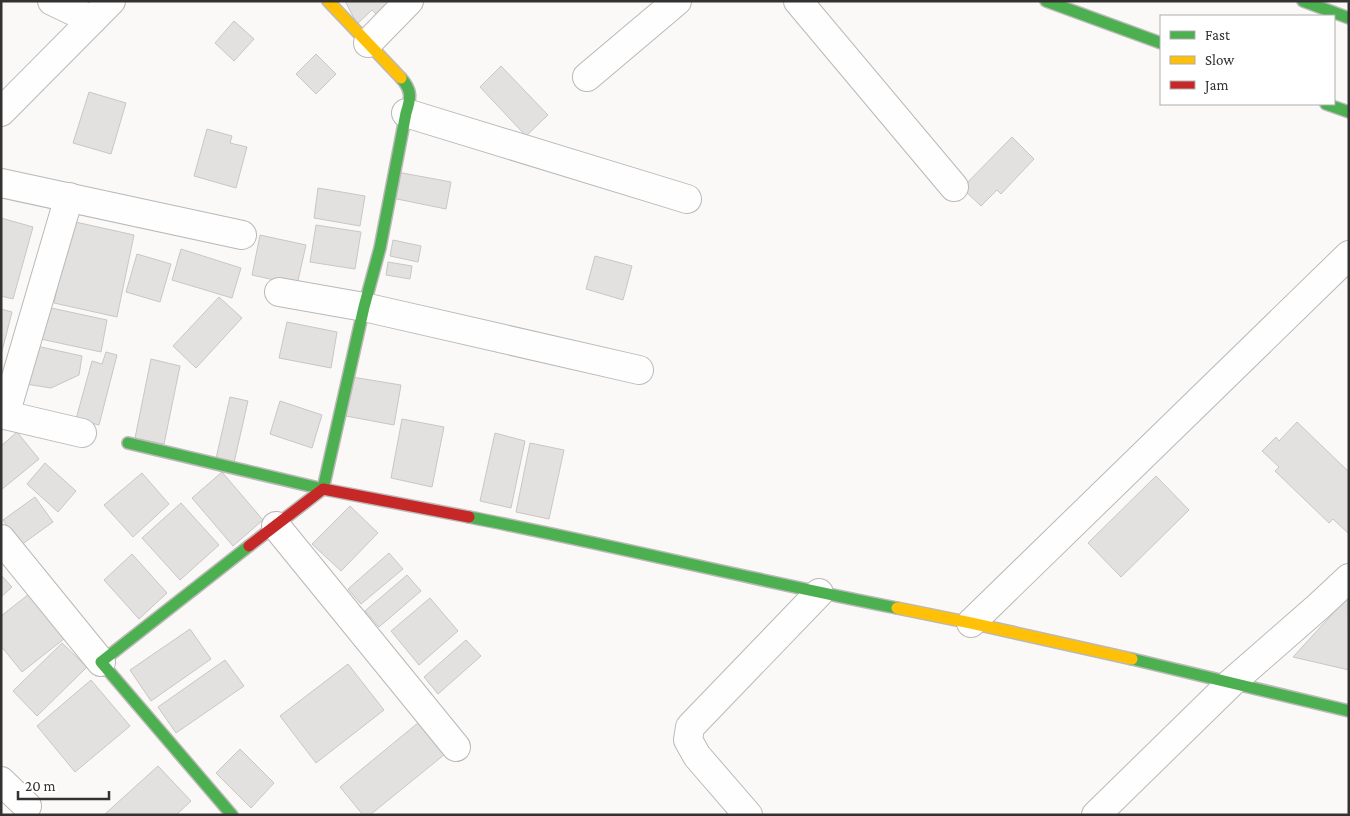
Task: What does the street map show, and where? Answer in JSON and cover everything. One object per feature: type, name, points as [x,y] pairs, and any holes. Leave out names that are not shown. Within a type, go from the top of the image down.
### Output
[{"type":"main road","points":[[232,815],[102,662],[323,489],[364,307],[380,248],[406,113],[412,96],[410,89],[328,1]]},
{"type":"main road","points":[[1046,1],[1160,43]]},
{"type":"main road","points":[[1303,1],[1349,18]]},
{"type":"main road","points":[[1329,105],[1349,112]]},
{"type":"main road","points":[[128,443],[323,489],[552,533],[819,593],[971,623],[1232,682],[1349,711]]},
{"type":"street","points":[[52,1],[102,11]]},
{"type":"street","points":[[368,43],[410,1]]},
{"type":"street","points":[[587,77],[677,1]]},
{"type":"street","points":[[798,1],[954,187]]},
{"type":"street","points":[[1,112],[102,11]]},
{"type":"street","points":[[406,113],[687,199]]},
{"type":"street","points":[[1,184],[242,234]]},
{"type":"street","points":[[69,197],[3,414],[82,433]]},
{"type":"street","points":[[971,623],[1349,256]]},
{"type":"street","points":[[279,292],[364,307],[639,370]]},
{"type":"street","points":[[276,526],[456,747]]},
{"type":"street","points":[[1,539],[102,662]]},
{"type":"street","points":[[1096,815],[1232,682],[1349,578]]},
{"type":"street","points":[[748,815],[697,756],[688,740],[690,727],[819,593]]},
{"type":"street","points":[[1,781],[27,806]]},
{"type":"building","points":[[345,1],[395,1],[379,17],[372,10],[357,24]]},
{"type":"building","points":[[234,21],[254,39],[234,61],[215,43]]},
{"type":"building","points":[[316,54],[336,74],[316,94],[296,74]]},
{"type":"building","points":[[501,66],[548,115],[526,136],[480,87]]},
{"type":"building","points":[[89,92],[126,103],[111,154],[73,143]]},
{"type":"building","points":[[207,129],[232,136],[230,143],[247,147],[236,188],[194,176]]},
{"type":"building","points":[[1012,137],[1034,159],[1001,194],[997,190],[981,206],[962,188]]},
{"type":"building","points":[[397,172],[451,182],[446,209],[392,198]]},
{"type":"building","points":[[318,188],[365,196],[360,226],[314,218]]},
{"type":"building","points":[[1,218],[33,227],[13,299],[1,296]]},
{"type":"building","points":[[71,221],[134,235],[117,317],[54,303]]},
{"type":"building","points":[[316,225],[361,232],[355,269],[310,262]]},
{"type":"building","points":[[260,235],[306,245],[297,285],[252,275]]},
{"type":"building","points":[[393,240],[421,246],[418,262],[390,256]]},
{"type":"building","points":[[181,249],[241,268],[232,298],[172,280]]},
{"type":"building","points":[[137,254],[171,264],[160,302],[126,292]]},
{"type":"building","points":[[595,256],[632,266],[623,300],[586,289]]},
{"type":"building","points":[[388,262],[412,266],[410,279],[386,275]]},
{"type":"building","points":[[219,297],[242,318],[196,368],[173,346]]},
{"type":"building","points":[[42,306],[107,320],[101,352],[36,338]]},
{"type":"building","points":[[1,309],[12,312],[1,355]]},
{"type":"building","points":[[287,322],[337,332],[331,368],[279,358]]},
{"type":"building","points":[[32,345],[82,356],[79,375],[51,388],[19,383]]},
{"type":"building","points":[[106,352],[117,355],[99,425],[76,419],[92,361],[102,364]]},
{"type":"building","points":[[151,359],[180,366],[164,444],[135,438]]},
{"type":"building","points":[[352,377],[401,385],[394,425],[346,416]]},
{"type":"building","points":[[230,397],[248,401],[233,467],[215,463]]},
{"type":"building","points":[[280,401],[322,415],[312,448],[270,434]]},
{"type":"building","points":[[402,419],[444,427],[432,487],[391,478]]},
{"type":"building","points":[[1297,422],[1349,472],[1349,534],[1333,519],[1329,523],[1275,471],[1279,467],[1262,451],[1276,437],[1279,441]]},
{"type":"building","points":[[17,432],[39,459],[1,490],[1,446]]},
{"type":"building","points":[[495,433],[525,441],[511,508],[480,501]]},
{"type":"building","points":[[530,443],[564,450],[549,519],[516,512]]},
{"type":"building","points":[[45,463],[76,491],[58,512],[27,484]]},
{"type":"building","points":[[222,472],[263,520],[233,546],[192,498]]},
{"type":"building","points":[[142,473],[169,504],[133,537],[104,505]]},
{"type":"building","points":[[1156,476],[1189,510],[1121,577],[1088,543]]},
{"type":"building","points":[[35,497],[53,522],[21,545],[3,520]]},
{"type":"building","points":[[181,503],[219,545],[180,580],[142,538]]},
{"type":"building","points":[[350,506],[378,533],[341,571],[312,544]]},
{"type":"building","points":[[389,553],[403,569],[361,604],[348,589]]},
{"type":"building","points":[[132,554],[167,593],[139,619],[104,580]]},
{"type":"building","points":[[1,575],[12,587],[1,597]]},
{"type":"building","points":[[407,575],[421,591],[379,627],[365,611]]},
{"type":"building","points":[[29,594],[64,639],[22,672],[1,646],[1,616]]},
{"type":"building","points":[[1348,597],[1349,670],[1293,657]]},
{"type":"building","points":[[430,598],[458,631],[419,665],[391,631]]},
{"type":"building","points":[[190,629],[211,659],[151,701],[130,670]]},
{"type":"building","points":[[466,640],[481,656],[438,694],[424,677]]},
{"type":"building","points":[[62,643],[87,667],[37,716],[13,691]]},
{"type":"building","points":[[225,660],[244,686],[176,733],[158,707]]},
{"type":"building","points":[[348,664],[384,710],[316,763],[280,716]]},
{"type":"building","points":[[91,680],[130,726],[75,772],[37,726]]},
{"type":"building","points":[[424,718],[450,750],[370,815],[363,815],[340,787]]},
{"type":"building","points":[[240,749],[274,783],[251,808],[216,773]]},
{"type":"building","points":[[158,766],[191,801],[176,815],[105,814]]},
{"type":"traffic: fast","points":[[1046,1],[1160,43]]},
{"type":"traffic: fast","points":[[1303,1],[1349,18]]},
{"type":"traffic: fast","points":[[128,443],[323,489],[364,307],[380,248],[409,103],[409,90],[401,78]]},
{"type":"traffic: fast","points":[[1329,105],[1349,112]]},
{"type":"traffic: fast","points":[[469,517],[897,608]]},
{"type":"traffic: fast","points":[[232,815],[101,662],[249,546]]},
{"type":"traffic: fast","points":[[1132,659],[1349,711]]},
{"type":"traffic: slow","points":[[328,1],[401,78]]},
{"type":"traffic: slow","points":[[897,608],[1132,659]]},
{"type":"traffic: jam","points":[[249,546],[323,489],[469,517]]}]
